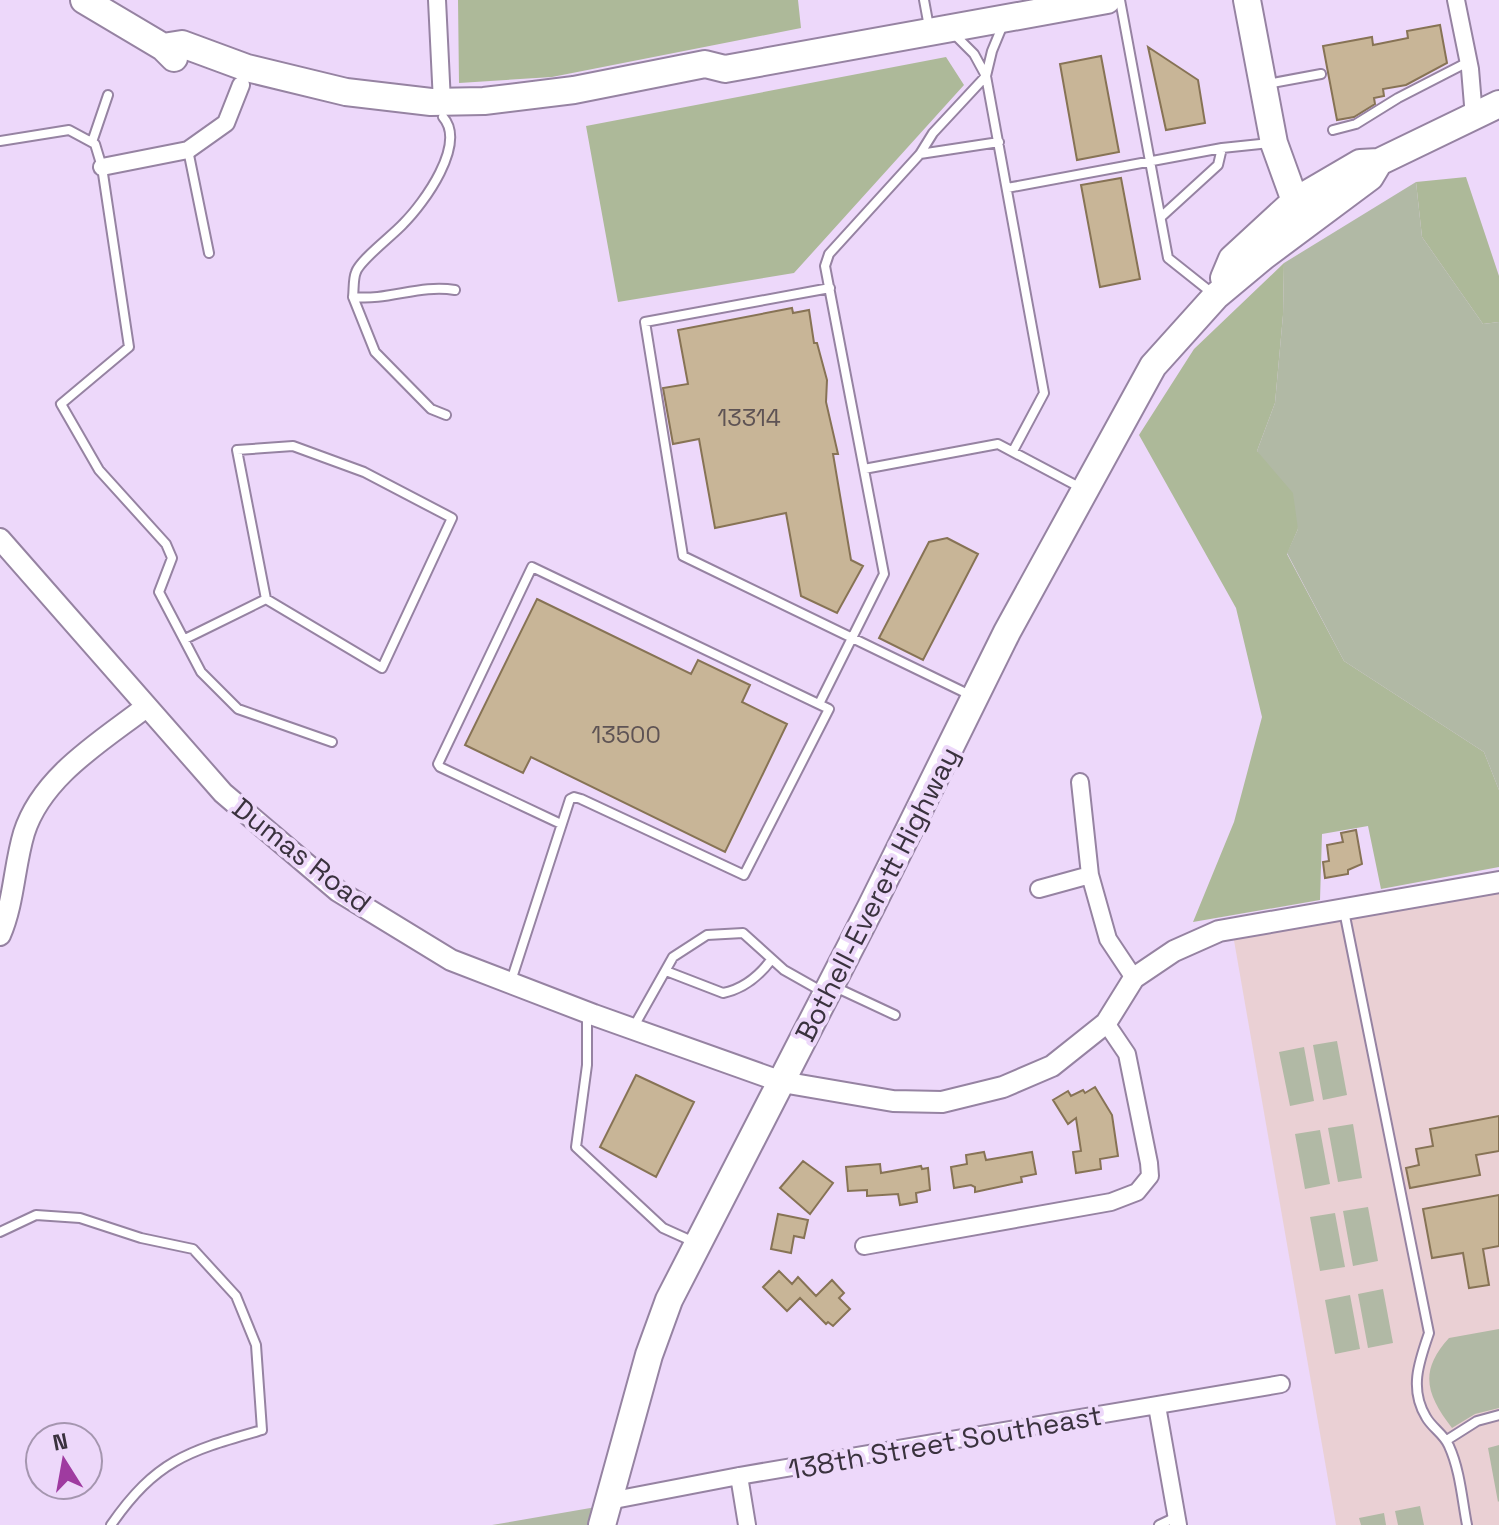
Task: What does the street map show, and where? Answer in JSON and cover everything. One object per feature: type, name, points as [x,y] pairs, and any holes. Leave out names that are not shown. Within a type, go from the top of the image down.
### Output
[{"type":"main road","points":[[84,0],[163,47],[176,61],[241,85],[349,110],[418,117],[443,109]]},
{"type":"main road","points":[[163,47],[182,44],[247,68],[346,92],[443,109],[523,113],[708,82],[725,69],[939,30],[1017,11],[1107,0]]},
{"type":"main road","points":[[1247,0],[1274,143],[1295,201],[1264,256]]},
{"type":"main road","name":"Bothell-Everett Highway","points":[[1216,296],[1232,259],[1295,201],[1360,163],[1379,162],[1492,111]]},
{"type":"main road","name":"Bothell-Everett Highway","points":[[605,1513],[649,1355],[669,1300],[782,1082],[1007,632],[1153,366],[1216,296],[1370,177],[1379,162]]},
{"type":"street","points":[[437,0],[443,109]]},
{"type":"street","points":[[1456,0],[1469,61],[1492,111]]},
{"type":"street","points":[[102,167],[188,150],[226,123],[241,85]]},
{"type":"street","name":"Dumas Road","points":[[0,539],[223,793],[338,891],[451,960],[782,1082],[893,1101],[942,1102],[1003,1087],[1052,1066],[1106,1023],[1134,978]]},
{"type":"street","points":[[0,935],[25,830],[35,809],[53,783],[78,759],[146,707]]},
{"type":"street","points":[[1080,782],[1090,875],[1108,939],[1134,978],[1174,951],[1219,931],[1499,882]]},
{"type":"street","points":[[1039,889],[1090,875]]},
{"type":"street","points":[[864,1246],[1111,1202],[1137,1192],[1150,1176],[1149,1163],[1127,1054],[1106,1023]]},
{"type":"street","name":"138th Street Southeast","points":[[605,1513],[739,1476],[1281,1384]]},
{"type":"street","points":[[1157,1406],[1177,1521]]},
{"type":"street","points":[[739,1476],[747,1525]]},
{"type":"lane","points":[[924,0],[939,30],[974,54],[986,76],[1044,393],[1013,451]]},
{"type":"lane","points":[[1120,0],[1168,258],[1216,296]]},
{"type":"lane","points":[[819,704],[884,574],[825,266],[829,254],[986,76],[992,51],[1017,11]]},
{"type":"lane","points":[[1333,130],[1356,124],[1469,61]]},
{"type":"lane","points":[[1262,85],[1321,74]]},
{"type":"lane","points":[[92,142],[108,95]]},
{"type":"lane","points":[[443,109],[450,124],[451,145],[442,170],[406,221],[356,271],[353,297],[375,352],[431,409],[446,415]]},
{"type":"lane","points":[[0,141],[69,130],[95,144],[102,167],[129,347],[61,404],[99,470],[166,544],[172,558],[159,592],[201,672],[238,709],[332,742]]},
{"type":"lane","points":[[920,154],[999,142]]},
{"type":"lane","points":[[1007,188],[1222,148],[1274,143]]},
{"type":"lane","points":[[1161,217],[1218,165],[1222,148]]},
{"type":"lane","points":[[188,150],[209,253]]},
{"type":"lane","points":[[830,288],[645,322],[683,556],[976,698]]},
{"type":"lane","points":[[353,297],[376,299],[404,291],[455,290]]},
{"type":"lane","points":[[864,469],[998,444],[1084,489]]},
{"type":"lane","points":[[293,446],[364,472],[452,518],[382,668],[266,599],[237,450],[293,446]]},
{"type":"lane","points":[[510,982],[561,824],[566,806],[574,797],[744,875],[829,709],[532,567],[438,764],[561,824]]},
{"type":"lane","points":[[185,639],[266,599]]},
{"type":"lane","points":[[1344,911],[1429,1333],[1418,1365],[1415,1390],[1426,1419],[1447,1440],[1454,1457],[1467,1525]]},
{"type":"lane","points":[[632,1029],[673,957],[707,935],[743,933],[771,960],[829,989],[895,1015]]},
{"type":"lane","points":[[666,971],[723,993],[747,983],[763,971],[771,960]]},
{"type":"lane","points":[[587,1012],[587,1065],[576,1147],[663,1228],[698,1244]]},
{"type":"lane","points":[[0,1232],[36,1215],[80,1218],[141,1238],[193,1249],[236,1296],[256,1345],[262,1430],[195,1450],[155,1473],[126,1503],[111,1525]]},
{"type":"lane","points":[[1447,1440],[1477,1421],[1499,1415]]},
{"type":"lane","points":[[1159,1525],[1177,1521]]},
{"type":"shaded area","points":[[1499,882],[1499,1525],[1336,1525],[1232,929]]},
{"type":"green space","points":[[458,0],[798,0],[801,28],[552,77],[459,83]]},
{"type":"green space","points":[[946,57],[964,85],[794,273],[618,302],[586,126]]},
{"type":"green space","points":[[1466,177],[1499,276],[1499,322],[1483,324],[1422,237],[1416,182]]},
{"type":"green space","points":[[1416,182],[1422,237],[1483,324],[1499,322],[1499,790],[1484,752],[1344,661],[1287,553],[1298,529],[1257,451],[1275,403],[1284,263]]},
{"type":"green space","points":[[1284,263],[1275,403],[1257,451],[1293,493],[1298,529],[1287,554],[1344,661],[1484,752],[1499,790],[1499,867],[1381,889],[1368,826],[1322,834],[1320,900],[1193,922],[1234,822],[1262,717],[1236,608],[1139,435],[1194,349]]},
{"type":"green space","points":[[1337,1041],[1347,1095],[1323,1100],[1313,1045]]},
{"type":"green space","points":[[1304,1047],[1314,1101],[1290,1106],[1279,1052]]},
{"type":"green space","points":[[1353,1124],[1362,1178],[1338,1182],[1328,1128]]},
{"type":"green space","points":[[1320,1130],[1330,1184],[1305,1189],[1295,1134]]},
{"type":"green space","points":[[1368,1207],[1378,1261],[1353,1266],[1343,1211]]},
{"type":"green space","points":[[1335,1213],[1345,1267],[1320,1271],[1310,1217]]},
{"type":"green space","points":[[1383,1289],[1393,1343],[1368,1348],[1358,1294]]},
{"type":"green space","points":[[1350,1295],[1360,1349],[1335,1354],[1325,1300]]},
{"type":"green space","points":[[1499,1329],[1499,1408],[1475,1414],[1452,1428],[1432,1394],[1430,1373],[1433,1362],[1449,1338]]},
{"type":"green space","points":[[1499,1445],[1499,1501],[1498,1502],[1488,1448]]},
{"type":"green space","points":[[602,1506],[596,1525],[492,1525]]},
{"type":"green space","points":[[1420,1506],[1424,1525],[1398,1525],[1395,1511]]},
{"type":"green space","points":[[1384,1513],[1386,1525],[1361,1525],[1359,1518]]},
{"type":"building","points":[[1440,25],[1447,63],[1406,85],[1383,89],[1384,96],[1374,98],[1375,104],[1354,117],[1337,120],[1323,46],[1372,37],[1373,45],[1408,38],[1407,31]]},
{"type":"building","points":[[1148,47],[1198,80],[1205,123],[1166,130]]},
{"type":"building","points":[[1101,56],[1119,152],[1077,160],[1060,64]]},
{"type":"building","points":[[1121,178],[1140,279],[1100,287],[1081,185]]},
{"type":"building","points":[[792,308],[793,313],[809,310],[814,343],[817,343],[827,380],[826,402],[838,454],[833,454],[851,560],[863,566],[837,613],[801,596],[786,513],[715,528],[699,439],[673,444],[663,388],[688,384],[678,330]]},
{"type":"building","points":[[947,538],[978,554],[923,660],[879,638],[929,542]]},
{"type":"building","points":[[537,599],[691,674],[698,660],[750,685],[742,702],[787,724],[725,852],[531,757],[523,773],[465,745]]},
{"type":"building","points":[[1356,830],[1362,864],[1348,870],[1348,874],[1325,878],[1323,862],[1329,861],[1327,845],[1343,842],[1341,833]]},
{"type":"building","points":[[636,1075],[694,1102],[656,1177],[600,1147]]},
{"type":"building","points":[[1095,1087],[1112,1115],[1118,1156],[1100,1159],[1101,1169],[1076,1173],[1073,1152],[1081,1151],[1076,1118],[1068,1124],[1053,1100],[1068,1091],[1071,1096]]},
{"type":"building","points":[[1499,1116],[1499,1151],[1476,1155],[1480,1175],[1410,1188],[1406,1168],[1419,1165],[1416,1149],[1433,1146],[1430,1129]]},
{"type":"building","points":[[984,1152],[986,1160],[1032,1152],[1036,1174],[1021,1177],[1022,1182],[975,1192],[975,1187],[971,1185],[954,1188],[951,1167],[967,1164],[966,1155]]},
{"type":"building","points":[[803,1161],[833,1183],[810,1214],[780,1188]]},
{"type":"building","points":[[880,1164],[881,1173],[921,1166],[922,1169],[928,1168],[930,1190],[916,1193],[917,1202],[900,1205],[898,1194],[867,1196],[867,1190],[848,1191],[846,1167]]},
{"type":"building","points":[[1499,1195],[1499,1246],[1483,1249],[1489,1285],[1469,1288],[1463,1253],[1432,1258],[1423,1209]]},
{"type":"building","points":[[778,1214],[808,1220],[804,1238],[794,1236],[791,1253],[771,1249]]},
{"type":"building","points":[[779,1271],[792,1284],[798,1277],[816,1296],[832,1280],[844,1293],[839,1298],[850,1309],[833,1326],[828,1322],[826,1324],[800,1298],[787,1311],[763,1287]]}]
